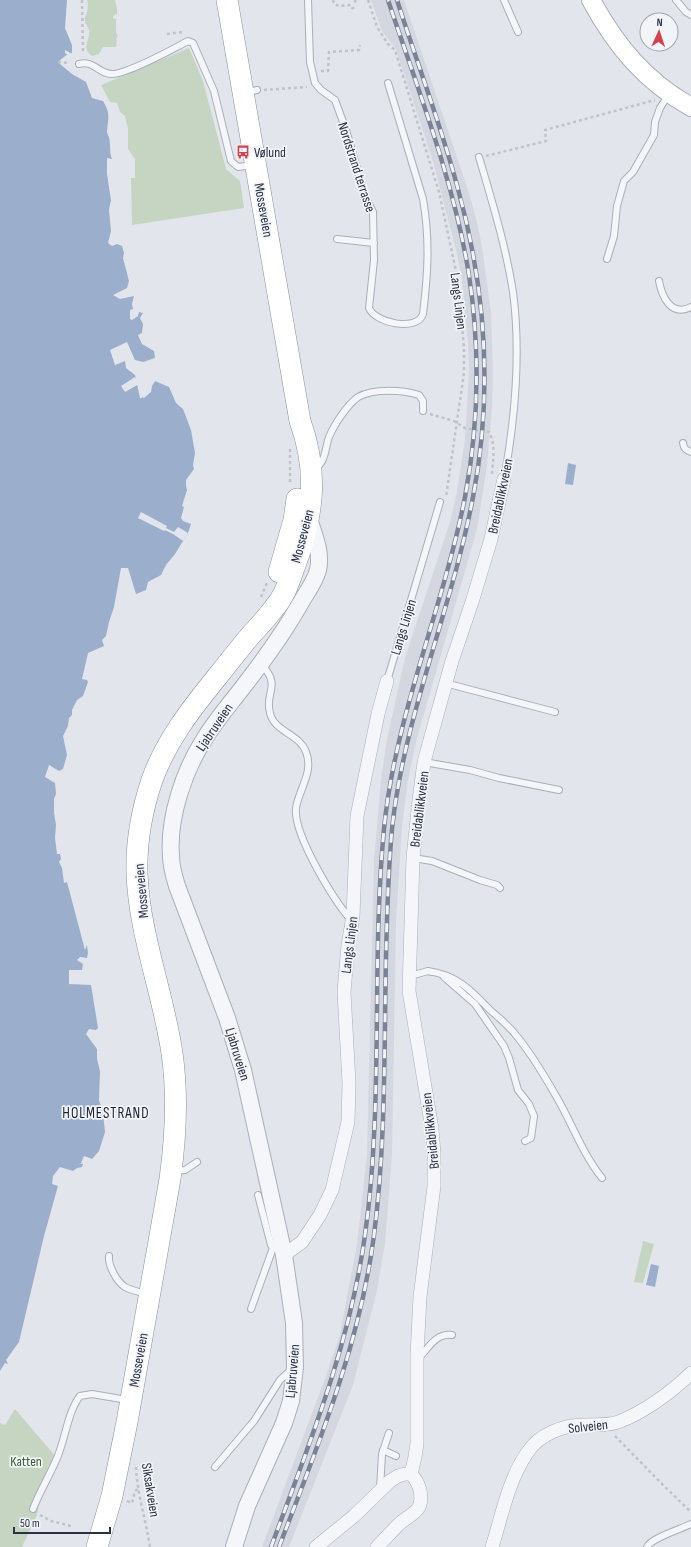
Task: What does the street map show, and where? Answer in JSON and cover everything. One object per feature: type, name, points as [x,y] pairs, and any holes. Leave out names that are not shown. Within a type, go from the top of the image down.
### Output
[{"type":"highway","name":"Mosseveien","points":[[97,1547],[112,1496],[150,1295],[171,1172],[177,1113],[175,1077],[165,1012],[144,926],[139,897],[137,872],[139,834],[146,800],[152,781],[168,745],[191,710],[248,638],[278,574],[309,519],[312,495],[312,471],[306,438],[300,421],[256,164],[250,91],[227,0]]},
{"type":"highway","name":"Mosseveien","points":[[296,542],[294,520],[298,494],[297,440],[300,421]]},
{"type":"main road","points":[[591,0],[607,28],[660,97],[691,107]]},
{"type":"street","name":"Breidablikkveien","points":[[411,1474],[417,1443],[417,1360],[420,1297],[434,1186],[434,1153],[426,1089],[409,991],[408,976],[413,858],[424,762],[445,682],[491,539],[498,478]]},
{"type":"street","name":"Ljabruveien","points":[[234,1547],[247,1506],[288,1412],[293,1389],[295,1366],[294,1323],[252,1103],[238,1052],[177,886],[171,856],[172,833],[182,786],[204,739],[284,632],[316,576],[319,564],[317,545],[309,519]]},
{"type":"street","name":"Ljabruveien","points":[[296,542],[308,564],[306,593]]},
{"type":"street","name":"Langs Linjen","points":[[280,1249],[302,1242],[320,1215],[332,1190],[348,1122],[349,1083],[344,992],[348,945],[352,921],[357,816],[376,721],[387,681]]},
{"type":"street","name":"Solveien","points":[[494,1546],[513,1478],[528,1451],[546,1435],[559,1429],[584,1424],[611,1424],[629,1417],[660,1399],[691,1373]]},
{"type":"street","points":[[316,1547],[354,1516],[398,1476],[411,1474],[417,1481],[419,1489],[421,1500],[419,1508],[415,1513],[399,1524],[377,1547]]},
{"type":"lane","points":[[308,0],[310,62],[315,83]]},
{"type":"lane","points":[[504,0],[518,32]]},
{"type":"lane","points":[[676,0],[686,12],[691,15]]},
{"type":"lane","points":[[80,63],[95,66],[103,73],[114,74],[146,63],[188,41],[193,43],[214,92],[230,161],[238,167],[256,164]]},
{"type":"lane","name":"Nordstrand terrasse","points":[[315,83],[321,90],[335,100],[365,196],[373,212],[374,243],[369,299],[371,312],[376,317],[386,321],[411,324],[422,318],[423,314],[428,265],[425,212],[423,199],[388,83]]},
{"type":"lane","points":[[607,258],[614,236],[617,206],[624,181],[633,172],[654,135],[655,122],[660,108],[660,97]]},
{"type":"lane","name":"Breidablikkveien","points":[[480,157],[505,254],[515,309],[516,351],[510,448],[498,478]]},
{"type":"lane","points":[[337,239],[374,243]]},
{"type":"lane","points":[[659,281],[663,298],[670,306],[683,310],[691,307]]},
{"type":"lane","points":[[312,471],[319,466],[324,458],[328,439],[334,425],[353,401],[360,396],[384,391],[410,392],[419,395],[423,402],[423,412]]},
{"type":"lane","points":[[683,443],[684,448],[691,452]]},
{"type":"lane","name":"Langs Linjen","points":[[387,681],[440,502]]},
{"type":"lane","points":[[261,664],[271,675],[272,681],[269,706],[271,717],[282,728],[300,741],[308,757],[306,777],[297,806],[296,819],[300,832],[334,898],[352,921]]},
{"type":"lane","points":[[445,682],[555,712]]},
{"type":"lane","points":[[424,762],[470,770],[499,778],[559,790]]},
{"type":"lane","points":[[413,858],[432,861],[497,885],[500,888]]},
{"type":"lane","points":[[408,976],[428,971],[449,976],[464,985],[515,1034],[525,1046],[556,1095],[588,1159],[602,1178]]},
{"type":"lane","points":[[428,971],[446,978],[475,1004],[504,1046],[518,1090],[529,1104],[534,1116],[531,1138],[525,1141]]},
{"type":"lane","points":[[171,1172],[185,1170],[197,1162]]},
{"type":"lane","points":[[251,1309],[280,1249],[268,1236],[258,1195]]},
{"type":"lane","points":[[109,1256],[110,1266],[125,1287],[150,1295]]},
{"type":"lane","points":[[417,1360],[439,1337],[452,1335]]},
{"type":"lane","points":[[215,1467],[254,1421],[280,1380],[295,1366]]},
{"type":"lane","points":[[33,1509],[39,1493],[57,1458],[74,1406],[80,1396],[92,1394],[130,1401]]},
{"type":"lane","points":[[380,1491],[379,1482],[383,1450],[390,1433]]},
{"type":"lane","points":[[383,1450],[396,1456]]},
{"type":"lane","points":[[647,1547],[648,1544],[654,1540],[691,1524]]},
{"type":"path","points":[[58,62],[80,63],[82,0]]},
{"type":"path","points":[[333,0],[334,4],[339,6],[351,5],[352,8],[355,8]]},
{"type":"path","name":"Langs Linjen","points":[[368,0],[377,27],[388,44],[395,50],[439,192],[452,259],[458,277],[464,349],[464,373],[446,497],[440,502]]},
{"type":"path","points":[[312,72],[328,71],[329,52],[359,50],[360,45]]},
{"type":"path","points":[[250,91],[307,87],[315,83]]},
{"type":"path","points":[[480,157],[546,141],[545,130],[660,97]]},
{"type":"path","points":[[423,412],[457,423],[465,428],[489,432],[493,439],[498,478]]},
{"type":"path","points":[[611,1424],[614,1434],[691,1512]]},
{"type":"path","name":"Siksakveien","points":[[135,1464],[138,1489],[145,1516],[150,1547]]},
{"type":"path","points":[[127,1501],[132,1503],[135,1490],[138,1489]]},
{"type":"path","points":[[33,1509],[46,1519],[71,1526]]},
{"type":"shaded area","points":[[371,0],[404,0],[468,190],[482,247],[491,313],[493,371],[492,407],[487,466],[477,529],[417,738],[408,780],[402,826],[396,922],[392,1155],[385,1244],[377,1290],[353,1385],[289,1547],[262,1547],[340,1335],[357,1244],[367,1155],[374,860],[381,780],[387,739],[405,658],[450,522],[457,492],[465,439],[469,368],[468,344],[462,279],[457,254],[433,161],[396,49],[382,31]]},
{"type":"green space","points":[[87,0],[115,0],[117,9],[117,14],[113,16],[113,18],[116,19],[116,32],[118,36],[116,39],[116,47],[103,47],[99,54],[92,56],[87,50],[86,46],[89,34],[85,20],[88,7]]},
{"type":"green space","points":[[189,48],[203,81],[226,169],[240,181],[244,208],[132,225],[131,178],[135,178],[135,159],[128,149],[128,129],[125,116],[120,112],[117,103],[110,102],[101,85]]},
{"type":"green space","points":[[643,1241],[654,1244],[643,1283],[634,1282]]},
{"type":"green space","name":"Katten","points":[[15,1409],[57,1458],[42,1487],[37,1515],[22,1547],[0,1547],[0,1423],[5,1425]]},
{"type":"water","points":[[0,0],[77,0],[73,53],[68,54],[60,60],[60,64],[72,74],[86,82],[92,98],[103,101],[107,109],[107,132],[110,140],[112,159],[107,158],[107,174],[111,200],[109,210],[111,231],[108,243],[112,246],[117,244],[122,246],[124,253],[123,258],[129,281],[127,288],[113,295],[120,299],[134,296],[132,304],[133,309],[130,310],[130,319],[132,320],[138,316],[139,312],[143,313],[140,318],[143,324],[142,333],[138,335],[142,344],[154,351],[155,358],[143,362],[135,360],[127,342],[110,350],[115,365],[125,361],[126,368],[135,375],[140,398],[144,398],[151,392],[155,381],[169,387],[176,403],[183,409],[191,430],[195,453],[193,465],[194,469],[186,480],[187,490],[182,506],[184,507],[181,518],[183,521],[191,524],[188,533],[166,565],[161,575],[148,582],[146,590],[136,594],[128,568],[121,568],[114,607],[106,636],[102,640],[104,646],[88,653],[82,679],[87,680],[88,682],[83,696],[77,700],[72,710],[72,715],[69,718],[68,726],[63,736],[67,755],[63,769],[59,771],[49,765],[45,777],[55,783],[56,794],[54,799],[54,813],[57,854],[60,854],[61,859],[59,862],[62,868],[64,883],[67,882],[85,950],[87,945],[87,958],[80,957],[77,960],[83,964],[82,970],[69,970],[69,984],[91,985],[98,1028],[96,1030],[89,1029],[86,1034],[97,1049],[97,1059],[100,1071],[99,1100],[103,1113],[105,1132],[99,1151],[92,1159],[84,1156],[81,1163],[79,1163],[83,1164],[82,1167],[73,1171],[60,1167],[53,1176],[52,1184],[58,1186],[44,1236],[19,1342],[6,1360],[8,1364],[5,1363],[0,1371]]},
{"type":"water","points":[[568,463],[576,465],[573,485],[565,484]]},
{"type":"water","points":[[651,1264],[659,1266],[655,1287],[646,1285]]},
{"type":"pier","points":[[67,0],[79,0],[81,51],[69,56],[65,53],[65,50],[72,54],[72,45],[65,28]]},
{"type":"pier","points":[[135,377],[139,384],[125,392],[121,386]]},
{"type":"pier","points":[[141,512],[167,526],[166,528],[174,532],[178,527],[188,533],[183,541],[173,534],[138,518]]},
{"type":"railway","points":[[271,1547],[327,1394],[339,1355],[358,1276],[371,1185],[374,1134],[378,931],[384,829],[398,745],[456,539],[470,469],[473,442],[476,358],[473,303],[469,275],[445,170],[388,0]]},
{"type":"railway","points":[[279,1547],[336,1394],[359,1315],[367,1276],[378,1200],[383,1131],[387,909],[392,829],[398,787],[417,703],[464,539],[473,497],[483,420],[484,342],[475,265],[468,227],[444,141],[397,0]]},
{"type":"place","name":"Vølund","points":[[243,152]]},
{"type":"district","name":"HOLMESTRAND","points":[[106,1113]]}]
